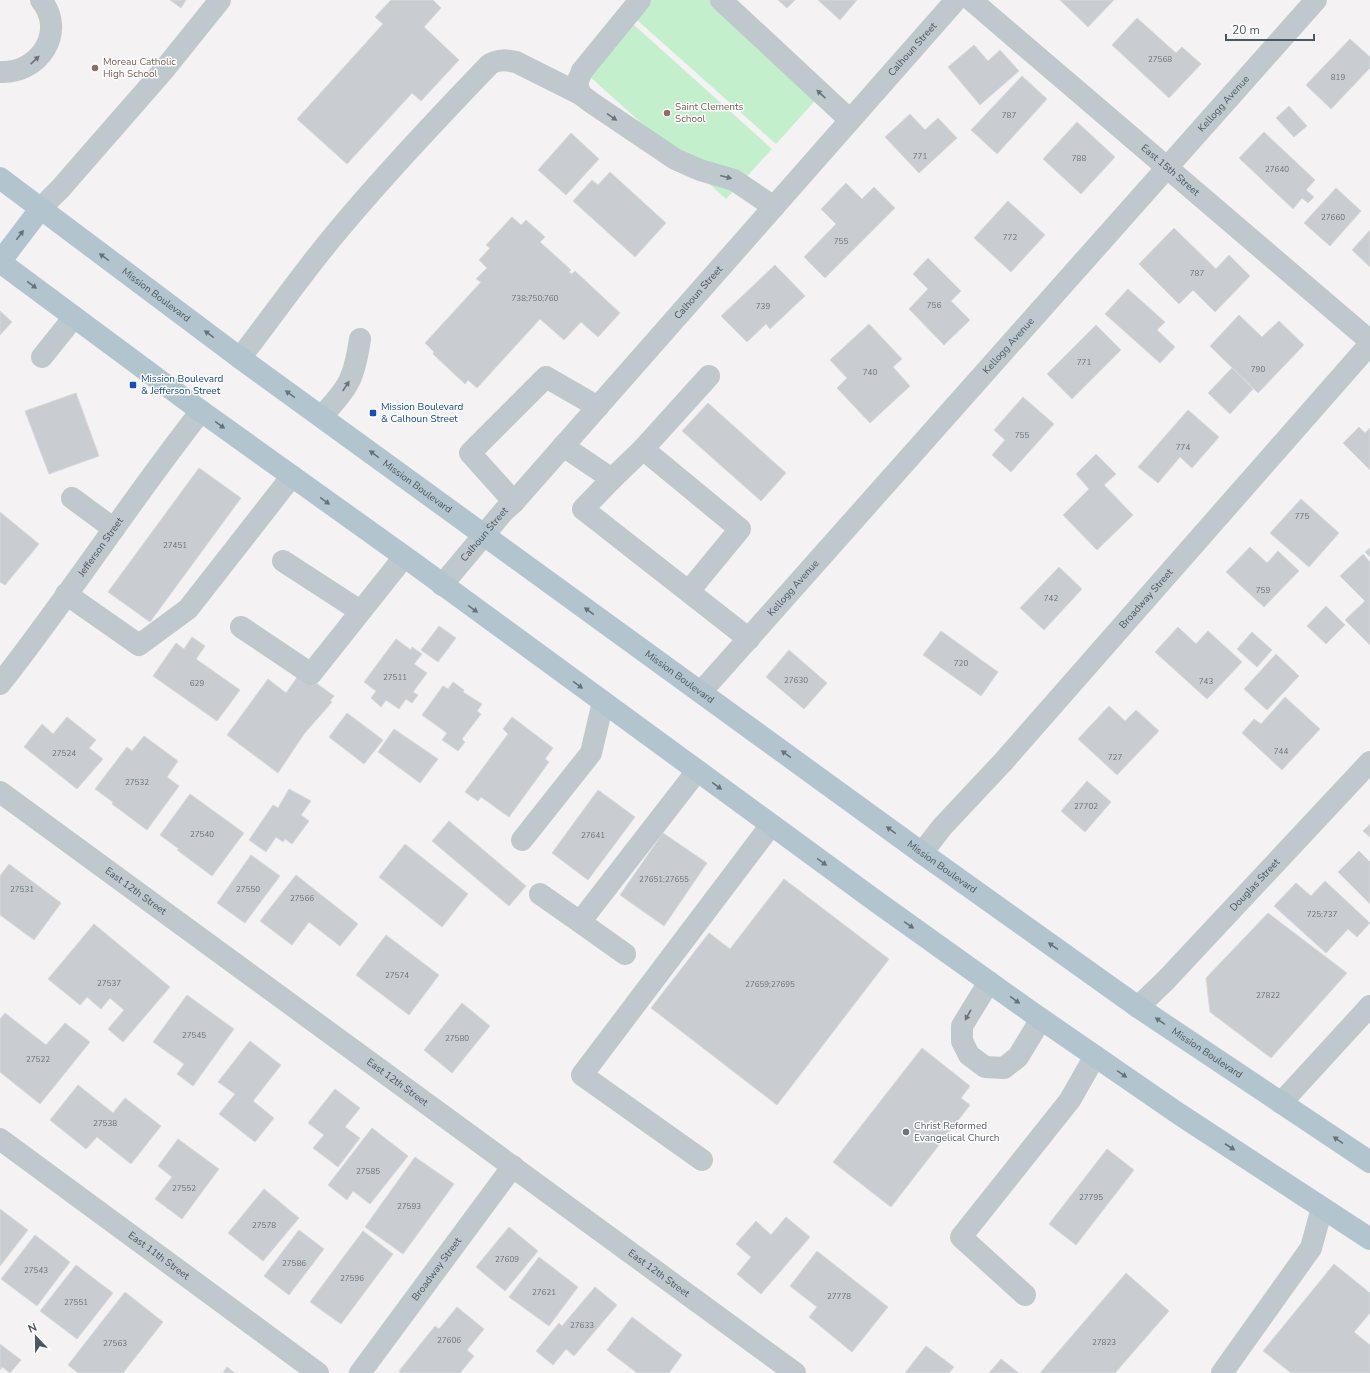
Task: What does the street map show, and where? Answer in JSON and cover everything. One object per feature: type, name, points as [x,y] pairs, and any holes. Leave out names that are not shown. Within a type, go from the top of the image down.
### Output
[{"type":"main road","name":"Mission Boulevard","points":[[0,178],[240,358],[322,416],[922,853],[1138,1007],[1370,1162]]},
{"type":"main road","points":[[41,208],[0,262],[201,411],[989,982],[1179,1114],[1370,1239]]},
{"type":"street","points":[[0,72],[23,69],[35,62],[44,51],[50,36],[50,20],[46,6],[41,0]]},
{"type":"street","points":[[41,208],[60,189],[163,70],[220,0]]},
{"type":"street","points":[[721,0],[850,120]]},
{"type":"street","name":"Calhoun Street","points":[[442,585],[485,535],[504,510],[514,502],[956,0]]},
{"type":"street","name":"East 15th Street","points":[[971,0],[1370,342]]},
{"type":"street","name":"Kellogg Avenue","points":[[701,692],[1316,0]]},
{"type":"street","points":[[580,94],[577,83],[582,71],[633,8]]},
{"type":"street","points":[[240,358],[330,240],[414,143],[490,64],[502,60],[516,62],[580,94],[675,159],[700,170],[734,180],[774,207]]},
{"type":"street","points":[[42,356],[74,317]]},
{"type":"street","points":[[322,416],[340,396],[351,380],[356,364],[360,339]]},
{"type":"street","name":"Broadway Street","points":[[922,853],[942,827],[1003,762],[1370,342]]},
{"type":"street","points":[[514,502],[470,454],[546,376],[598,407]]},
{"type":"street","points":[[710,376],[643,449],[583,509],[749,639]]},
{"type":"street","name":"Jefferson Street","points":[[3,674],[66,594],[175,443],[201,411]]},
{"type":"street","points":[[562,446],[612,479]]},
{"type":"street","points":[[643,449],[740,529],[689,591]]},
{"type":"street","points":[[66,594],[139,645],[188,609],[292,476]]},
{"type":"street","points":[[72,498],[114,529]]},
{"type":"street","points":[[241,627],[311,674],[404,557]]},
{"type":"street","points":[[283,561],[360,611]]},
{"type":"street","points":[[522,840],[591,753],[602,702]]},
{"type":"street","name":"Douglas Street","points":[[1138,1007],[1166,980],[1370,762]]},
{"type":"street","points":[[580,922],[697,771]]},
{"type":"street","name":"East 12th Street","points":[[0,792],[795,1373]]},
{"type":"street","points":[[702,1160],[582,1075],[771,825]]},
{"type":"street","points":[[540,894],[625,954]]},
{"type":"street","points":[[989,982],[962,1026],[962,1041],[970,1055],[985,1067],[1004,1068],[1018,1057],[1041,1019]]},
{"type":"street","points":[[1281,1103],[1370,1006]]},
{"type":"street","points":[[1025,1295],[961,1237],[1070,1100],[1096,1056]]},
{"type":"street","name":"East 11th Street","points":[[0,1139],[318,1373]]},
{"type":"street","name":"Broadway Street","points":[[360,1373],[513,1166]]},
{"type":"street","points":[[1222,1373],[1311,1248],[1322,1208]]},
{"type":"green space","points":[[637,0],[716,0],[821,94],[776,144],[627,11]]},
{"type":"green space","points":[[624,16],[772,149],[726,199],[578,66]]},
{"type":"building","points":[[170,0],[186,0],[181,8]]},
{"type":"building","points":[[391,0],[433,0],[441,8],[424,27],[459,60],[421,101],[412,93],[347,164],[297,119],[383,24],[375,17]]},
{"type":"building","points":[[778,0],[795,0],[787,8]]},
{"type":"building","points":[[818,0],[857,0],[840,20]]},
{"type":"building","points":[[1060,0],[1114,0],[1088,27]]},
{"type":"building","points":[[1137,18],[1176,53],[1182,47],[1201,64],[1169,98],[1112,45]]},
{"type":"building","points":[[1350,39],[1370,57],[1370,68],[1331,109],[1306,85]]},
{"type":"building","points":[[974,45],[988,61],[1000,50],[1019,71],[980,105],[948,67]]},
{"type":"building","points":[[1022,76],[1047,99],[997,154],[971,130]]},
{"type":"building","points":[[1289,106],[1307,126],[1294,137],[1276,118]]},
{"type":"building","points":[[910,114],[925,130],[938,118],[957,138],[919,173],[885,137]]},
{"type":"building","points":[[1077,122],[1115,157],[1081,194],[1043,159]]},
{"type":"building","points":[[1264,132],[1315,180],[1306,190],[1314,197],[1308,203],[1302,198],[1293,209],[1239,158]]},
{"type":"building","points":[[571,133],[599,159],[566,195],[538,170]]},
{"type":"building","points":[[610,172],[666,223],[635,257],[573,201],[592,180],[598,185]]},
{"type":"building","points":[[846,183],[862,199],[874,187],[895,208],[825,278],[804,257],[836,224],[821,209]]},
{"type":"building","points":[[1336,188],[1361,211],[1330,246],[1304,223]]},
{"type":"building","points":[[1008,201],[1045,235],[1011,272],[974,238]]},
{"type":"building","points":[[512,217],[521,225],[526,220],[545,237],[540,242],[571,270],[569,272],[572,274],[575,271],[620,313],[598,337],[581,322],[564,340],[540,319],[477,388],[468,380],[465,384],[433,354],[434,352],[425,343],[481,282],[476,279],[487,268],[479,260],[490,248],[486,245]]},
{"type":"building","points":[[1174,228],[1216,269],[1229,255],[1250,276],[1215,312],[1193,290],[1179,304],[1139,264]]},
{"type":"building","points":[[1370,230],[1370,267],[1352,250]]},
{"type":"building","points":[[928,258],[961,291],[951,301],[970,320],[944,345],[909,309],[928,289],[913,274]]},
{"type":"building","points":[[775,265],[805,296],[770,329],[766,324],[747,342],[721,316]]},
{"type":"building","points":[[1128,289],[1165,322],[1157,330],[1175,347],[1160,363],[1105,314]]},
{"type":"building","points":[[0,311],[12,322],[0,335]]},
{"type":"building","points":[[1239,315],[1262,337],[1279,321],[1304,345],[1258,393],[1210,346]]},
{"type":"building","points":[[869,324],[902,359],[893,367],[910,386],[870,423],[837,388],[847,378],[830,360]]},
{"type":"building","points":[[1096,325],[1121,350],[1072,399],[1047,374]]},
{"type":"building","points":[[1232,368],[1253,389],[1230,414],[1208,393]]},
{"type":"building","points":[[76,393],[99,456],[49,474],[25,411]]},
{"type":"building","points":[[1023,397],[1054,424],[1011,472],[992,455],[1005,440],[994,430]]},
{"type":"building","points":[[708,403],[786,473],[761,501],[682,431]]},
{"type":"building","points":[[1188,410],[1219,437],[1192,468],[1180,457],[1158,483],[1138,467]]},
{"type":"building","points":[[1359,427],[1365,433],[1370,428],[1370,470],[1343,443]]},
{"type":"building","points":[[1096,454],[1116,474],[1104,485],[1133,515],[1097,550],[1063,515],[1089,489],[1076,474]]},
{"type":"building","points":[[199,468],[241,498],[150,622],[108,592]]},
{"type":"building","points":[[1301,499],[1339,533],[1309,567],[1270,533]]},
{"type":"building","points":[[0,512],[39,544],[5,585],[0,582]]},
{"type":"building","points":[[1250,547],[1267,563],[1278,551],[1299,571],[1264,607],[1226,572]]},
{"type":"building","points":[[1370,548],[1370,557],[1365,552]]},
{"type":"building","points":[[1363,554],[1370,562],[1370,645],[1345,620],[1365,601],[1340,576]]},
{"type":"building","points":[[1059,567],[1082,589],[1044,630],[1020,608]]},
{"type":"building","points":[[1326,606],[1345,625],[1326,644],[1307,626]]},
{"type":"building","points":[[439,626],[456,638],[438,662],[421,650]]},
{"type":"building","points":[[1178,627],[1196,644],[1208,631],[1242,662],[1207,699],[1155,652]]},
{"type":"building","points":[[941,631],[998,672],[981,696],[923,655]]},
{"type":"building","points":[[1252,632],[1272,650],[1257,667],[1237,649]]},
{"type":"building","points":[[192,637],[205,646],[196,659],[240,690],[217,721],[153,676],[176,643],[184,649]]},
{"type":"building","points":[[396,639],[411,650],[412,647],[422,654],[414,664],[427,673],[413,692],[418,695],[412,703],[406,699],[399,709],[386,700],[381,707],[371,698],[376,691],[364,682]]},
{"type":"building","points":[[789,650],[827,683],[804,709],[766,677]]},
{"type":"building","points":[[1276,654],[1299,676],[1267,710],[1244,689]]},
{"type":"building","points":[[301,672],[334,696],[330,701],[332,702],[304,734],[278,773],[227,735],[268,679],[286,693]]},
{"type":"building","points":[[453,682],[464,690],[463,692],[482,704],[477,711],[481,714],[462,739],[465,742],[458,751],[442,740],[447,733],[422,715],[443,686],[448,689]]},
{"type":"building","points":[[1285,697],[1320,729],[1282,770],[1242,733],[1254,719],[1261,724]]},
{"type":"building","points":[[1109,706],[1125,721],[1136,710],[1159,731],[1117,775],[1078,739]]},
{"type":"building","points":[[347,713],[383,740],[364,764],[329,737]]},
{"type":"building","points":[[67,717],[96,740],[89,748],[103,759],[77,789],[24,747],[42,724],[53,734]]},
{"type":"building","points":[[512,717],[553,748],[545,759],[549,762],[509,817],[481,797],[478,801],[465,792],[508,734],[503,729]]},
{"type":"building","points":[[394,729],[438,759],[420,783],[378,752]]},
{"type":"building","points":[[144,736],[178,761],[167,777],[179,786],[147,830],[112,804],[113,802],[95,789],[127,747],[132,751]]},
{"type":"building","points":[[1087,781],[1111,802],[1085,832],[1061,811]]},
{"type":"building","points":[[289,789],[311,801],[301,815],[309,821],[292,844],[285,839],[283,842],[276,837],[266,852],[249,840],[273,805],[278,808]]},
{"type":"building","points":[[598,790],[635,817],[588,880],[552,853]]},
{"type":"building","points":[[190,794],[244,833],[212,876],[177,850],[179,849],[160,835]]},
{"type":"building","points":[[449,821],[526,886],[509,906],[432,841]]},
{"type":"building","points":[[1370,824],[1370,837],[1363,831]]},
{"type":"building","points":[[663,833],[707,863],[664,926],[620,895]]},
{"type":"building","points":[[405,844],[468,894],[442,927],[379,877]]},
{"type":"building","points":[[1359,851],[1370,862],[1370,904],[1338,872]]},
{"type":"building","points":[[251,855],[280,876],[245,923],[217,903]]},
{"type":"building","points":[[9,864],[61,903],[34,940],[0,915],[0,876]]},
{"type":"building","points":[[296,875],[358,924],[340,946],[309,922],[292,945],[260,921]]},
{"type":"building","points":[[784,879],[889,959],[777,1105],[651,1008],[709,933],[730,949]]},
{"type":"building","points":[[1325,881],[1370,923],[1357,937],[1348,929],[1326,953],[1274,906],[1296,883],[1311,896]]},
{"type":"building","points":[[1268,913],[1347,973],[1271,1058],[1210,1012],[1206,978]]},
{"type":"building","points":[[94,924],[170,987],[123,1042],[108,1029],[124,1010],[110,998],[101,1009],[87,997],[80,1005],[48,979]]},
{"type":"building","points":[[386,935],[439,975],[409,1015],[356,975]]},
{"type":"building","points":[[187,995],[234,1029],[193,1086],[177,1074],[184,1064],[153,1042]]},
{"type":"building","points":[[462,1003],[490,1026],[452,1073],[424,1050]]},
{"type":"building","points":[[5,1013],[46,1045],[65,1023],[90,1042],[40,1104],[0,1072],[0,1019]]},
{"type":"building","points":[[250,1041],[281,1065],[253,1101],[274,1118],[255,1142],[219,1114],[235,1094],[218,1082]]},
{"type":"building","points":[[922,1048],[970,1086],[961,1098],[970,1105],[891,1207],[833,1162]]},
{"type":"building","points":[[78,1085],[113,1113],[125,1098],[161,1126],[131,1164],[97,1137],[86,1149],[50,1120]]},
{"type":"building","points":[[335,1089],[360,1108],[345,1127],[360,1138],[338,1167],[313,1148],[324,1135],[308,1123]]},
{"type":"building","points":[[372,1128],[408,1156],[370,1204],[353,1191],[347,1200],[328,1185]]},
{"type":"building","points":[[178,1139],[219,1169],[182,1219],[155,1199],[172,1177],[158,1166]]},
{"type":"building","points":[[1107,1149],[1134,1170],[1076,1245],[1049,1224]]},
{"type":"building","points":[[415,1157],[454,1184],[403,1254],[365,1227]]},
{"type":"building","points":[[264,1189],[299,1218],[263,1261],[228,1233]]},
{"type":"building","points":[[0,1209],[28,1230],[0,1266]]},
{"type":"building","points":[[786,1217],[810,1237],[761,1294],[737,1274],[751,1257],[736,1244],[756,1221],[771,1235]]},
{"type":"building","points":[[509,1227],[538,1251],[505,1291],[476,1267]]},
{"type":"building","points":[[299,1230],[324,1249],[289,1295],[264,1276]]},
{"type":"building","points":[[363,1231],[393,1254],[341,1324],[310,1302]]},
{"type":"building","points":[[35,1235],[70,1262],[37,1306],[1,1279]]},
{"type":"building","points":[[817,1251],[888,1307],[852,1352],[809,1317],[817,1307],[790,1286]]},
{"type":"building","points":[[539,1257],[578,1287],[549,1326],[509,1297]]},
{"type":"building","points":[[1334,1264],[1370,1293],[1370,1313],[1354,1332],[1370,1345],[1370,1373],[1291,1373],[1263,1351]]},
{"type":"building","points":[[76,1265],[113,1293],[77,1339],[40,1311]]},
{"type":"building","points":[[1126,1273],[1169,1311],[1115,1373],[1040,1373]]},
{"type":"building","points":[[595,1287],[617,1305],[574,1356],[566,1349],[553,1365],[536,1351],[559,1323],[562,1326]]},
{"type":"building","points":[[125,1292],[163,1322],[123,1373],[78,1373],[68,1365]]},
{"type":"building","points":[[457,1307],[484,1329],[467,1350],[474,1356],[460,1373],[401,1373],[399,1371],[435,1326],[439,1329]]},
{"type":"building","points":[[632,1317],[682,1355],[669,1373],[637,1373],[607,1350]]},
{"type":"building","points":[[0,1344],[21,1360],[10,1373],[2,1367],[0,1370]]},
{"type":"building","points":[[926,1346],[954,1367],[949,1373],[905,1373]]},
{"type":"building","points":[[1001,1359],[1019,1373],[989,1373]]},
{"type":"building","points":[[227,1367],[235,1373],[223,1373]]},
{"type":"place","name":"Moreau Catholic High School","points":[[95,68]]},
{"type":"place","name":"Saint Clements School","points":[[667,113]]},
{"type":"place","name":"Mission Boulevard & Jefferson Street","points":[[133,385]]},
{"type":"place","name":"Mission Boulevard & Calhoun Street","points":[[373,413]]},
{"type":"place","name":"Christ Reformed Evangelical Church","points":[[906,1132]]}]
